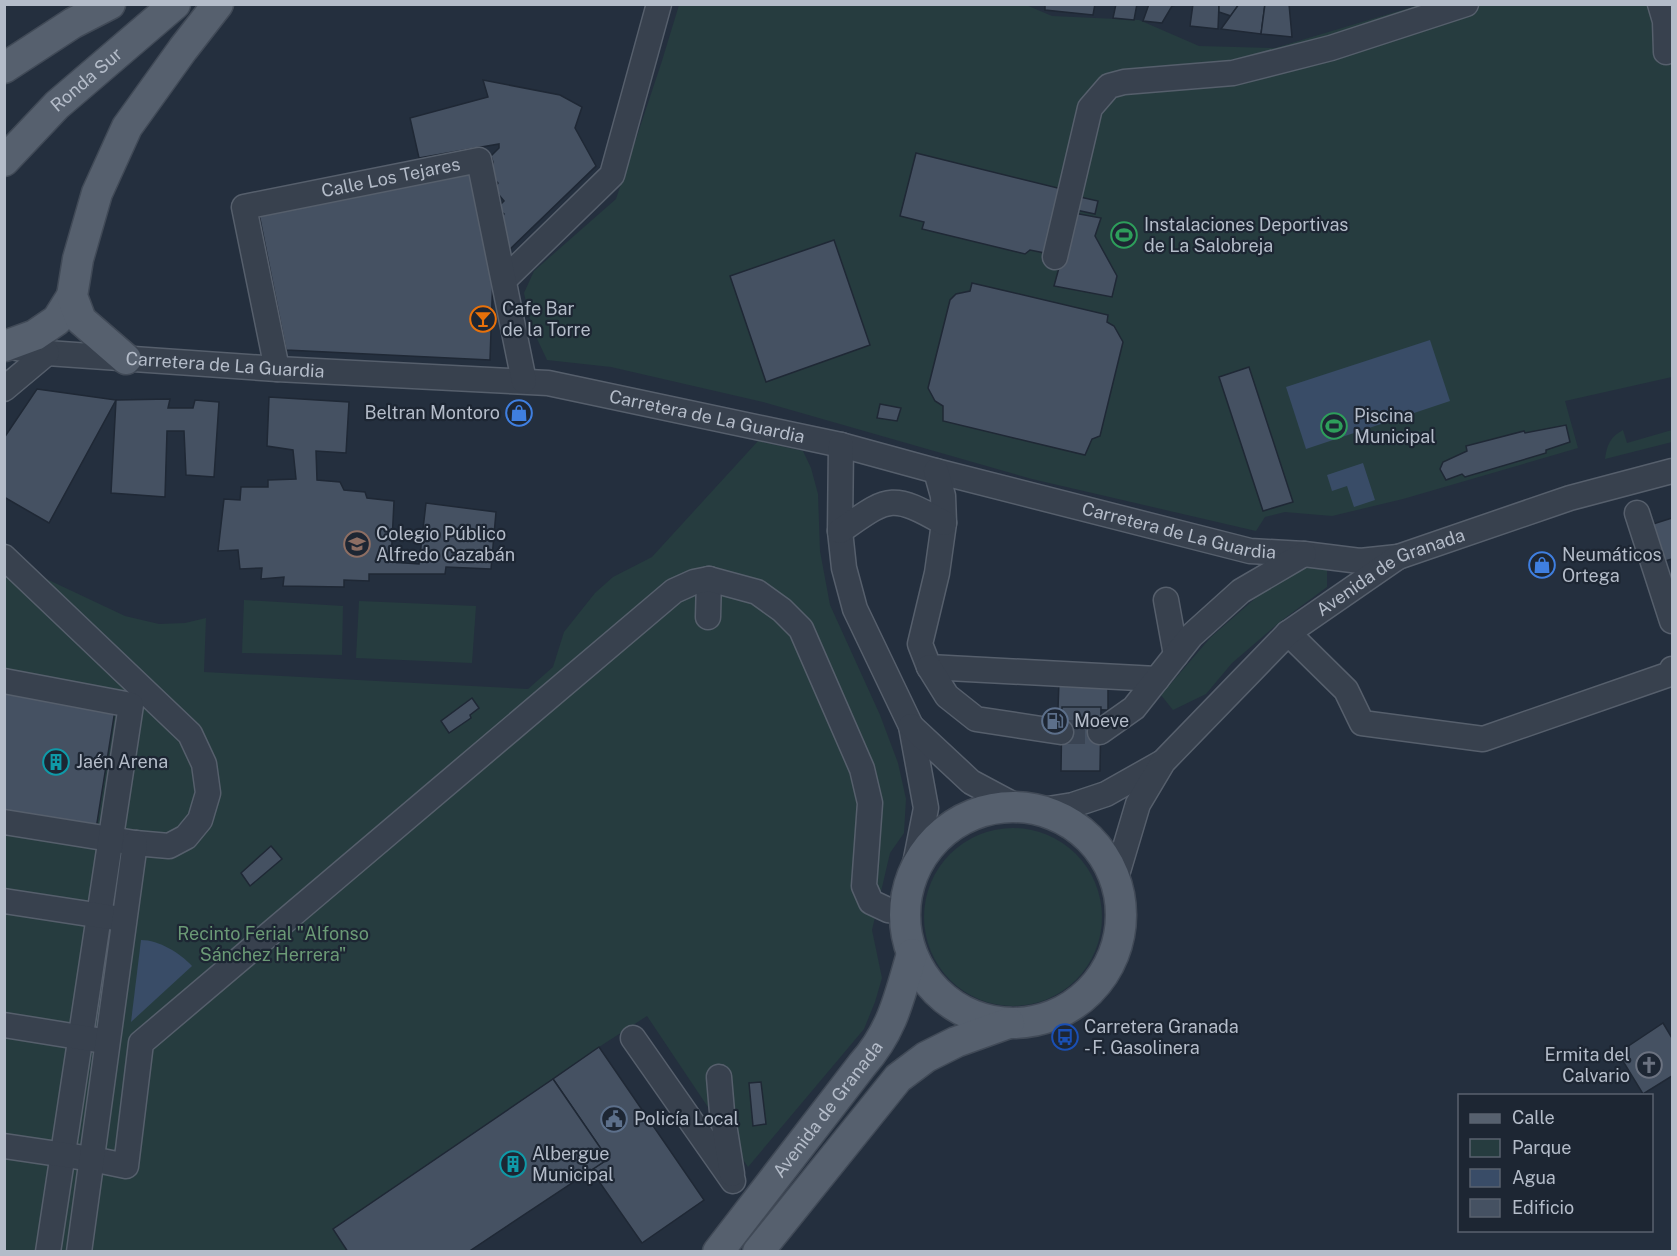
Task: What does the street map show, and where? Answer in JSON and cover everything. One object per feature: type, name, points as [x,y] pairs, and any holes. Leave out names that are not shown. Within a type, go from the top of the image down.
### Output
[{"type":"main road","points":[[4,68],[73,23],[110,4]]},
{"type":"main road","name":"Ronda Sur","points":[[4,162],[57,105],[175,4]]},
{"type":"main road","points":[[5,346],[35,335],[57,320],[72,296],[78,259],[97,193],[127,127],[218,4]]},
{"type":"main road","points":[[72,296],[81,320],[126,359]]},
{"type":"main road","points":[[997,807],[1029,808],[1058,816],[1087,835],[1109,862],[1116,878],[1122,912],[1121,930],[1111,963],[1083,998],[1061,1012],[1036,1020],[1010,1023],[978,1018],[950,1003],[927,981],[912,954],[906,933],[904,912],[913,874],[921,857],[933,842],[962,819],[997,807]]},
{"type":"main road","name":"Avenida de Granada","points":[[718,1251],[877,1048],[894,1016],[912,954]]},
{"type":"main road","name":"Avenida de Granada","points":[[758,1251],[898,1078],[926,1057],[956,1042],[1010,1023]]},
{"type":"street","points":[[504,280],[612,176],[659,4]]},
{"type":"street","points":[[1055,257],[1090,108],[1109,86],[1124,82],[1233,73],[1331,48],[1466,4]]},
{"type":"street","points":[[1660,4],[1665,21],[1666,52]]},
{"type":"street","name":"Calle Los Tejares","points":[[277,369],[244,207],[479,160],[524,381]]},
{"type":"street","name":"Carretera de La Guardia","points":[[5,346],[126,359],[548,383],[841,445],[1250,551],[1304,554],[1360,561],[1398,558]]},
{"type":"street","points":[[4,388],[47,352]]},
{"type":"street","points":[[841,445],[840,531],[844,568],[855,609],[911,726],[926,808],[913,874]]},
{"type":"street","points":[[936,471],[943,496],[944,523],[937,573],[920,644],[929,667],[947,696],[976,719],[1061,732]]},
{"type":"street","name":"Avenida de Granada","points":[[1116,878],[1138,804],[1163,762],[1288,633],[1398,558],[1570,498],[1672,471]]},
{"type":"street","points":[[840,531],[865,512],[889,502],[909,505],[944,523]]},
{"type":"street","points":[[1637,513],[1672,621]]},
{"type":"street","points":[[1100,732],[1134,708],[1191,636],[1240,591],[1304,554]]},
{"type":"street","points":[[4,557],[190,734],[204,764],[208,793],[200,820],[186,837],[169,846],[135,843],[4,822]]},
{"type":"street","points":[[708,617],[709,579]]},
{"type":"street","points":[[4,1146],[126,1166],[141,1043],[674,591],[694,582],[709,579],[757,592],[782,610],[801,629],[862,769],[870,803],[864,886],[871,902],[888,910],[904,912]]},
{"type":"street","points":[[1166,600],[1176,655]]},
{"type":"street","points":[[1288,633],[1346,690],[1362,723],[1483,739],[1670,675],[1672,669]]},
{"type":"street","points":[[929,667],[1157,679]]},
{"type":"street","points":[[4,681],[131,705],[48,1251]]},
{"type":"street","points":[[911,726],[971,782],[1029,808]]},
{"type":"street","name":"Avenida de Granada","points":[[1029,808],[1073,805],[1106,794],[1163,762]]},
{"type":"street","points":[[79,1251],[135,843]]},
{"type":"street","points":[[4,901],[123,920]]},
{"type":"street","points":[[4,1025],[108,1042]]},
{"type":"street","points":[[633,1038],[733,1181],[755,1203]]},
{"type":"street","points":[[719,1077],[733,1181]]},
{"type":"green space","name":"Instalaciones Deportivas de La Salobreja","points":[[679,5],[1026,5],[1052,16],[1139,20],[1199,46],[1275,48],[1419,5],[1672,5],[1672,377],[1565,401],[1578,448],[1403,499],[1332,516],[1285,512],[1265,517],[1256,531],[1032,479],[763,402],[611,367],[547,360],[532,328],[524,293],[534,271],[616,199]]},
{"type":"green space","points":[[1623,430],[1627,443],[1672,430],[1672,442],[1605,459],[1610,442]]},
{"type":"green space","name":"Recinto Ferial \"Alfonso Sánchez Herrera\"","points":[[758,441],[803,451],[811,468],[818,494],[820,551],[830,605],[880,715],[898,763],[906,799],[904,833],[890,853],[872,930],[882,978],[864,1029],[748,1167],[647,1016],[333,1229],[348,1251],[5,1252],[5,567],[38,575],[125,616],[159,624],[185,623],[206,618],[204,672],[528,689],[553,667],[564,632],[595,593],[613,577],[652,557]]},
{"type":"green space","points":[[1308,563],[1327,568],[1327,587],[1281,621],[1232,663],[1206,694],[1173,710],[1161,695],[1211,637],[1283,574]]},
{"type":"green space","points":[[244,600],[343,606],[342,655],[242,653]]},
{"type":"green space","points":[[359,601],[476,606],[472,663],[356,658]]},
{"type":"green space","points":[[1013,828],[1047,835],[1076,854],[1095,883],[1102,917],[1095,951],[1076,980],[1047,999],[1013,1006],[979,999],[950,980],[931,951],[924,917],[931,883],[950,854],[979,835]]},
{"type":"water","points":[[1430,340],[1450,401],[1306,449],[1286,387]]},
{"type":"water","points":[[1363,463],[1375,500],[1354,507],[1347,486],[1332,491],[1327,475]]},
{"type":"water","points":[[141,940],[155,942],[169,948],[192,966],[131,1022]]},
{"type":"building","points":[[1045,4],[1095,4],[1093,15],[1045,10]]},
{"type":"building","points":[[1116,4],[1137,4],[1134,20],[1113,18]]},
{"type":"building","points":[[1149,4],[1180,4],[1172,6],[1162,23],[1143,21]]},
{"type":"building","points":[[1193,4],[1219,4],[1218,29],[1190,26]]},
{"type":"building","points":[[1219,4],[1239,4],[1231,16],[1219,12]]},
{"type":"building","points":[[1239,4],[1265,4],[1261,34],[1221,29]]},
{"type":"building","points":[[1265,4],[1289,4],[1292,37],[1261,34]]},
{"type":"building","points":[[483,80],[560,95],[582,107],[575,128],[596,166],[509,250],[501,219],[504,214],[497,208],[504,201],[494,189],[498,183],[490,175],[493,162],[491,156],[499,148],[499,144],[419,158],[410,118],[488,97]]},
{"type":"building","points":[[916,153],[1066,190],[1050,254],[1030,250],[1025,254],[922,229],[924,222],[900,216]]},
{"type":"building","points":[[474,173],[493,273],[490,360],[286,350],[259,214]]},
{"type":"building","points":[[1080,197],[1098,201],[1095,214],[1076,210]]},
{"type":"building","points":[[1074,213],[1101,218],[1095,236],[1117,276],[1112,297],[1054,286]]},
{"type":"building","points":[[834,240],[870,345],[766,382],[730,276]]},
{"type":"building","points":[[972,283],[1108,315],[1107,322],[1114,326],[1123,342],[1100,436],[1092,439],[1085,455],[943,421],[943,406],[935,401],[928,388],[950,300],[956,294],[970,291]]},
{"type":"building","points":[[1249,367],[1293,502],[1263,511],[1219,377]]},
{"type":"building","points":[[37,389],[116,400],[49,523],[4,497],[4,438]]},
{"type":"building","points":[[269,397],[349,402],[346,453],[316,451],[317,480],[340,482],[344,490],[365,492],[367,498],[394,501],[391,562],[419,564],[426,503],[496,512],[491,569],[446,567],[445,574],[369,574],[369,581],[344,580],[344,587],[283,586],[284,577],[261,579],[262,568],[240,569],[238,550],[218,551],[224,499],[240,500],[241,487],[268,487],[268,480],[296,479],[293,450],[267,446]]},
{"type":"building","points":[[170,399],[168,408],[193,408],[195,400],[219,402],[214,477],[186,475],[184,431],[167,431],[165,497],[111,493],[116,400]]},
{"type":"building","points":[[880,404],[901,408],[897,421],[877,418]]},
{"type":"building","points":[[1566,425],[1570,442],[1546,450],[1546,453],[1465,477],[1462,474],[1446,480],[1440,469],[1443,462],[1467,451],[1466,446],[1524,431],[1525,433]]},
{"type":"building","points":[[1672,518],[1672,559],[1665,561],[1653,524]]},
{"type":"building","points":[[1059,681],[1108,683],[1108,710],[1058,709]]},
{"type":"building","name":"Jaén Arena","points":[[4,693],[115,710],[96,829],[4,814]]},
{"type":"building","points":[[472,698],[479,708],[470,715],[471,718],[449,733],[441,721]]},
{"type":"building","points":[[1062,707],[1101,707],[1100,771],[1061,771]]},
{"type":"building","points":[[271,846],[282,859],[250,886],[241,873]]},
{"type":"building","name":"Ermita del Calvario","points":[[1663,1023],[1672,1038],[1672,1076],[1643,1094],[1618,1053]]},
{"type":"building","name":"Policía Local","points":[[599,1047],[704,1200],[642,1243],[591,1170],[608,1159],[553,1079]]},
{"type":"building","name":"Albergue Municipal","points":[[553,1079],[608,1159],[468,1252],[348,1252],[333,1229]]},
{"type":"building","points":[[761,1082],[766,1124],[753,1126],[749,1083]]},
{"type":"tunnel","points":[[1061,732],[1100,732]]},
{"type":"place","name":"Instalaciones Deportivas de La Salobreja","points":[[1124,235]]},
{"type":"place","name":"Cafe Bar de la Torre","points":[[483,319]]},
{"type":"place","name":"Beltran Montoro","points":[[519,413]]},
{"type":"place","name":"Piscina Municipal","points":[[1334,426]]},
{"type":"place","name":"Colegio Público Alfredo Cazabán","points":[[357,544]]},
{"type":"place","name":"Neumáticos Ortega","points":[[1542,565]]},
{"type":"place","name":"Moeve","points":[[1055,721]]},
{"type":"place","name":"Jaén Arena","points":[[56,762]]},
{"type":"place","name":"Carretera Granada - F. Gasolinera","points":[[1065,1037]]},
{"type":"place","name":"Ermita del Calvario","points":[[1649,1065]]},
{"type":"place","name":"Policía Local","points":[[614,1119]]},
{"type":"place","name":"Albergue Municipal","points":[[513,1164]]}]
